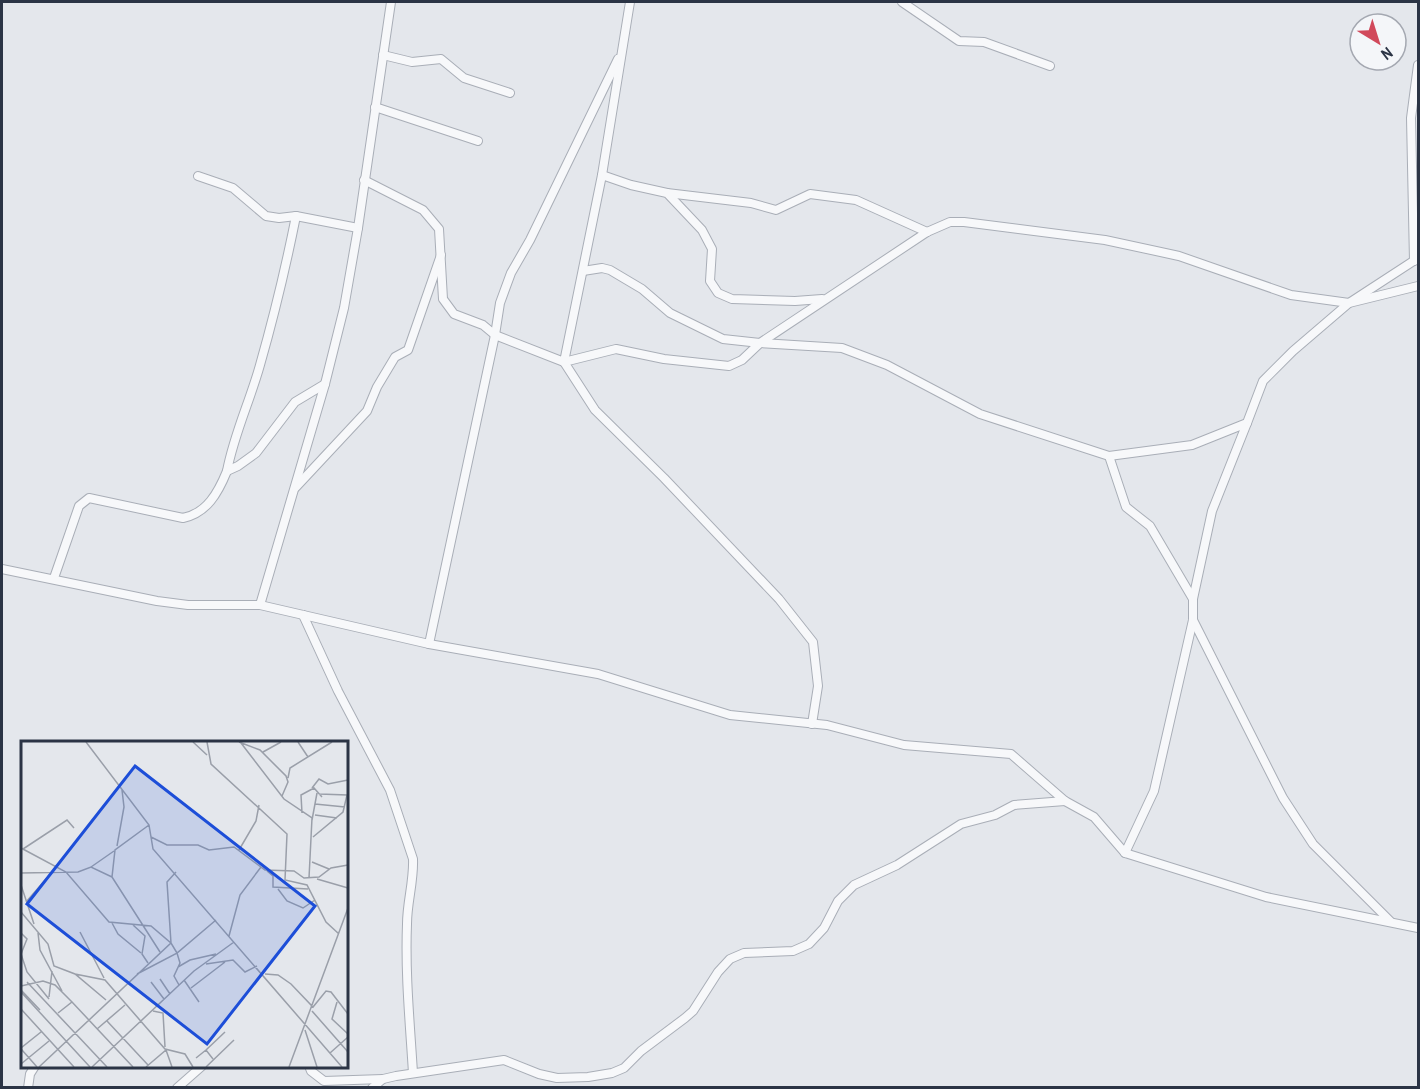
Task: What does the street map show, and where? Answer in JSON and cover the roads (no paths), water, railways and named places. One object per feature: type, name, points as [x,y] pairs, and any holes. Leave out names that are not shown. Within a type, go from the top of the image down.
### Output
[{"type":"street","points":[[260,605],[325,384],[344,308],[391,2]]},
{"type":"street","points":[[630,2],[602,175],[564,362],[595,410],[664,478],[779,599],[813,642],[818,686],[812,724]]},
{"type":"street","points":[[902,2],[960,41],[984,42],[1050,66]]},
{"type":"street","points":[[429,644],[500,303],[511,273],[530,240],[622,51]]},
{"type":"street","points":[[382,55],[412,62],[441,59],[464,78],[510,93]]},
{"type":"street","points":[[1125,854],[1154,791],[1193,620],[1193,599],[1212,511],[1263,381],[1293,351],[1349,303],[1416,259],[1411,118],[1419,65]]},
{"type":"street","points":[[375,107],[478,141]]},
{"type":"street","points":[[602,175],[631,185],[667,193],[751,203],[776,210],[810,194],[856,200],[927,232]]},
{"type":"street","points":[[198,176],[233,188],[266,216],[279,218],[297,216],[358,228]]},
{"type":"street","points":[[364,180],[423,210],[439,229],[443,299],[454,314],[483,325],[495,335],[564,362],[616,349],[664,359],[729,366],[742,360],[760,343],[824,299],[895,255],[927,232],[950,222],[1105,240],[1179,256],[1291,295],[1349,303],[1419,286]]},
{"type":"street","points":[[667,193],[702,230],[712,249],[710,281],[717,293],[742,300],[824,299]]},
{"type":"street","points":[[54,578],[79,506],[89,498],[183,518],[195,516],[217,494],[227,471],[231,446],[260,367],[297,216]]},
{"type":"street","points":[[295,488],[367,411],[377,387],[395,357],[408,350],[441,255]]},
{"type":"street","points":[[583,271],[602,268],[610,270],[642,289],[670,313],[723,339],[842,348],[887,365],[980,414],[1109,456],[1192,445],[1247,423]]},
{"type":"street","points":[[227,471],[256,453],[295,402],[325,384]]},
{"type":"street","points":[[1109,456],[1126,507],[1150,526],[1193,599]]},
{"type":"street","points":[[2,569],[158,601],[188,605],[260,605],[429,644],[598,674],[730,715],[849,730],[904,745],[1011,754],[1065,801],[1094,817],[1125,854],[1266,897],[1419,928]]},
{"type":"street","points":[[303,615],[338,691],[390,790],[413,859],[414,871],[407,926],[413,1074]]},
{"type":"street","points":[[1193,620],[1283,798],[1307,835],[1313,844],[1390,921]]},
{"type":"street","points":[[310,1068],[324,1082],[383,1079],[504,1060],[556,1078],[588,1077],[612,1073],[624,1068],[641,1051],[693,1011],[718,972],[730,959],[744,953],[793,951],[809,944],[824,928],[838,901],[854,885],[907,859],[961,824],[995,815],[1014,805],[1065,801]]},
{"type":"street","points":[[28,1088],[30,1074],[34,1068]]},
{"type":"street","points":[[177,1088],[200,1068]]},
{"type":"street","points":[[588,1077],[589,1088]]},
{"type":"street","points":[[372,1088],[383,1079]]}]
